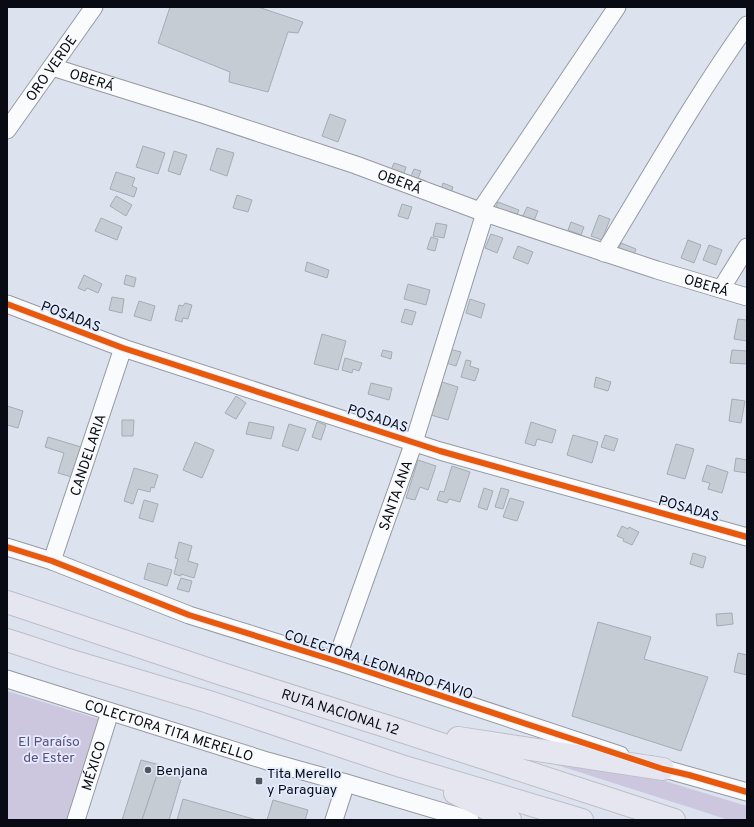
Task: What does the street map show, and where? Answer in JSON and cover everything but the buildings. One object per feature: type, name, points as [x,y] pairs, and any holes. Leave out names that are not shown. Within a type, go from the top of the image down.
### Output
[{"type":"highway","name":"RUTA NACIONAL 12","points":[[7,602],[222,674],[674,820]]},
{"type":"highway","points":[[7,640],[209,702],[400,766],[582,820]]},
{"type":"highway","points":[[395,729],[663,769]]},
{"type":"highway","points":[[400,766],[510,820]]},
{"type":"street","name":"ORO VERDE","points":[[10,119],[52,67],[94,7]]},
{"type":"street","name":"SANTA ANA","points":[[336,661],[414,442],[482,212],[617,7]]},
{"type":"street","points":[[604,252],[693,106],[724,57],[747,25]]},
{"type":"street","name":"OBERÁ","points":[[52,67],[202,114],[349,163],[482,212],[657,270],[747,297]]},
{"type":"street","points":[[721,289],[747,247]]},
{"type":"street","name":"POSADAS","points":[[7,304],[123,348],[440,451],[747,537]]},
{"type":"street","name":"CANDELARIA","points":[[52,561],[123,348]]},
{"type":"street","name":"COLECTORA LEONARDO FAVIO","points":[[7,547],[52,561],[189,615],[336,661],[663,769],[747,792]]},
{"type":"street","name":"COLECTORA TITA MERELLO","points":[[7,679],[267,761],[470,820]]},
{"type":"street","name":"MÉXICO","points":[[76,820],[110,712]]},
{"type":"street","points":[[334,820],[346,783]]},
{"type":"green space","name":"El Paraíso de Ester","points":[[7,691],[102,720],[71,820],[7,820]]},
{"type":"green space","points":[[557,765],[625,769],[747,806],[747,820],[729,820]]},
{"type":"cycle path","points":[[7,304],[123,348],[440,451],[747,537]]},
{"type":"cycle path","points":[[7,547],[52,561],[189,615],[336,661],[663,769],[747,792]]},
{"type":"place","name":"Benjana","points":[[148,770]]},
{"type":"place","name":"Tita Merello y Paraguay","points":[[259,781]]}]
